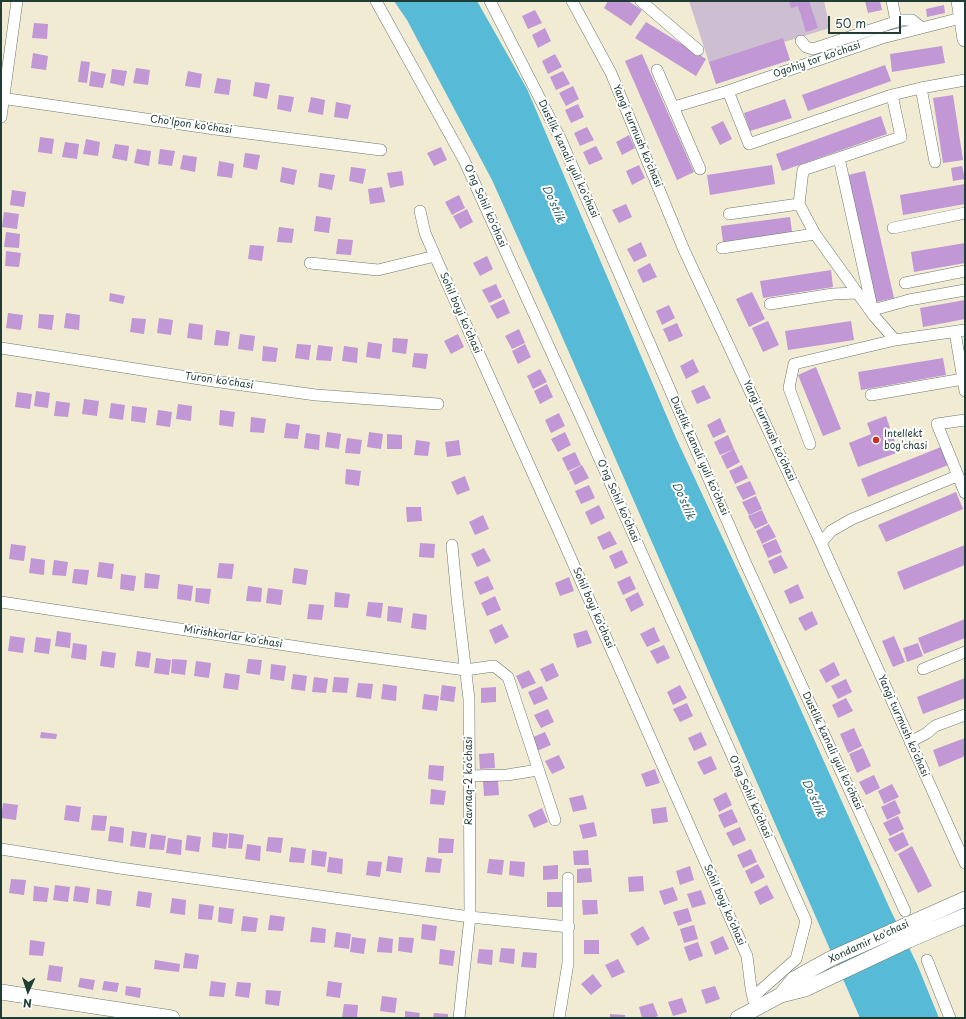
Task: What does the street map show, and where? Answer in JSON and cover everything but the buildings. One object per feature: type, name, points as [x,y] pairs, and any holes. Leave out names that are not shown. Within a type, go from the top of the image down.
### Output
[{"type":"main road","points":[[959,1],[965,39]]},
{"type":"main road","name":"Xondamir ko'chasi","points":[[738,1018],[754,1003],[805,989],[838,974],[905,933],[965,900]]},
{"type":"main road","name":"Xondamir ko'chasi","points":[[781,996],[794,979],[830,959],[905,933],[965,916]]},
{"type":"main road","points":[[1,992],[172,1018]]},
{"type":"street","points":[[1,117],[2,98],[17,1]]},
{"type":"street","name":"O'ng Sohil ko'chasi","points":[[376,1],[464,160],[584,424],[806,921],[796,959],[754,1003]]},
{"type":"street","name":"Dustlik kanali yuli ko'chasi","points":[[490,1],[560,138],[746,564],[905,911]]},
{"type":"street","name":"Yangi turmush ko'chasi","points":[[572,1],[611,73],[684,250],[821,543],[965,863]]},
{"type":"street","points":[[641,1],[698,50]]},
{"type":"street","points":[[892,1],[896,21]]},
{"type":"street","name":"Ogohiy tor ko'chasi","points":[[674,108],[882,38],[961,18]]},
{"type":"street","points":[[801,41],[806,47],[813,49],[901,20],[912,20],[922,28]]},
{"type":"street","points":[[657,70],[700,169]]},
{"type":"street","points":[[728,91],[749,144],[892,95],[965,80]]},
{"type":"street","points":[[922,88],[935,162]]},
{"type":"street","points":[[892,95],[900,137],[802,170],[799,204],[815,234],[857,293],[895,340]]},
{"type":"street","name":"Cho'lpon ko'chasi","points":[[2,98],[215,129],[381,150]]},
{"type":"street","points":[[840,158],[873,313]]},
{"type":"street","points":[[729,214],[799,204]]},
{"type":"street","name":"Sohil boyi ko'chasi","points":[[420,211],[425,233],[435,256],[747,956],[754,1003]]},
{"type":"street","points":[[892,228],[965,213]]},
{"type":"street","points":[[722,248],[815,234]]},
{"type":"street","points":[[310,263],[378,270],[435,256]]},
{"type":"street","points":[[905,283],[965,271]]},
{"type":"street","points":[[873,313],[909,300],[965,290]]},
{"type":"street","points":[[770,304],[833,294],[857,293]]},
{"type":"street","points":[[810,444],[789,388],[794,364],[895,340],[960,331],[965,391]]},
{"type":"street","name":"Turon ko'chasi","points":[[1,348],[213,381],[316,394],[438,404]]},
{"type":"street","points":[[871,395],[963,380]]},
{"type":"street","points":[[965,420],[937,424],[965,493]]},
{"type":"street","points":[[821,543],[831,531],[852,518],[957,476]]},
{"type":"street","name":"Ravnaq-2 ko'chasi","points":[[452,545],[469,699],[470,917],[459,1018]]},
{"type":"street","name":"Mirishkorlar ko'chasi","points":[[1,602],[325,651],[465,670],[494,666],[508,677],[555,820]]},
{"type":"street","points":[[923,669],[965,652]]},
{"type":"street","points":[[910,742],[936,726],[965,714]]},
{"type":"street","points":[[469,776],[508,775],[538,770]]},
{"type":"street","points":[[1,849],[120,868],[470,917],[569,927]]},
{"type":"street","points":[[559,1018],[568,963],[568,878]]},
{"type":"street","points":[[927,960],[950,1018]]},
{"type":"shaded area","points":[[689,1],[824,1],[830,28],[784,42],[790,60],[716,84]]},
{"type":"water","name":"Do'stlik","points":[[394,1],[477,1],[527,89],[676,438],[758,614],[890,909],[917,964],[939,1018],[860,1018],[557,325],[492,180],[407,20]]},
{"type":"place","name":"Intellekt bog'chasi","points":[[876,440]]}]
